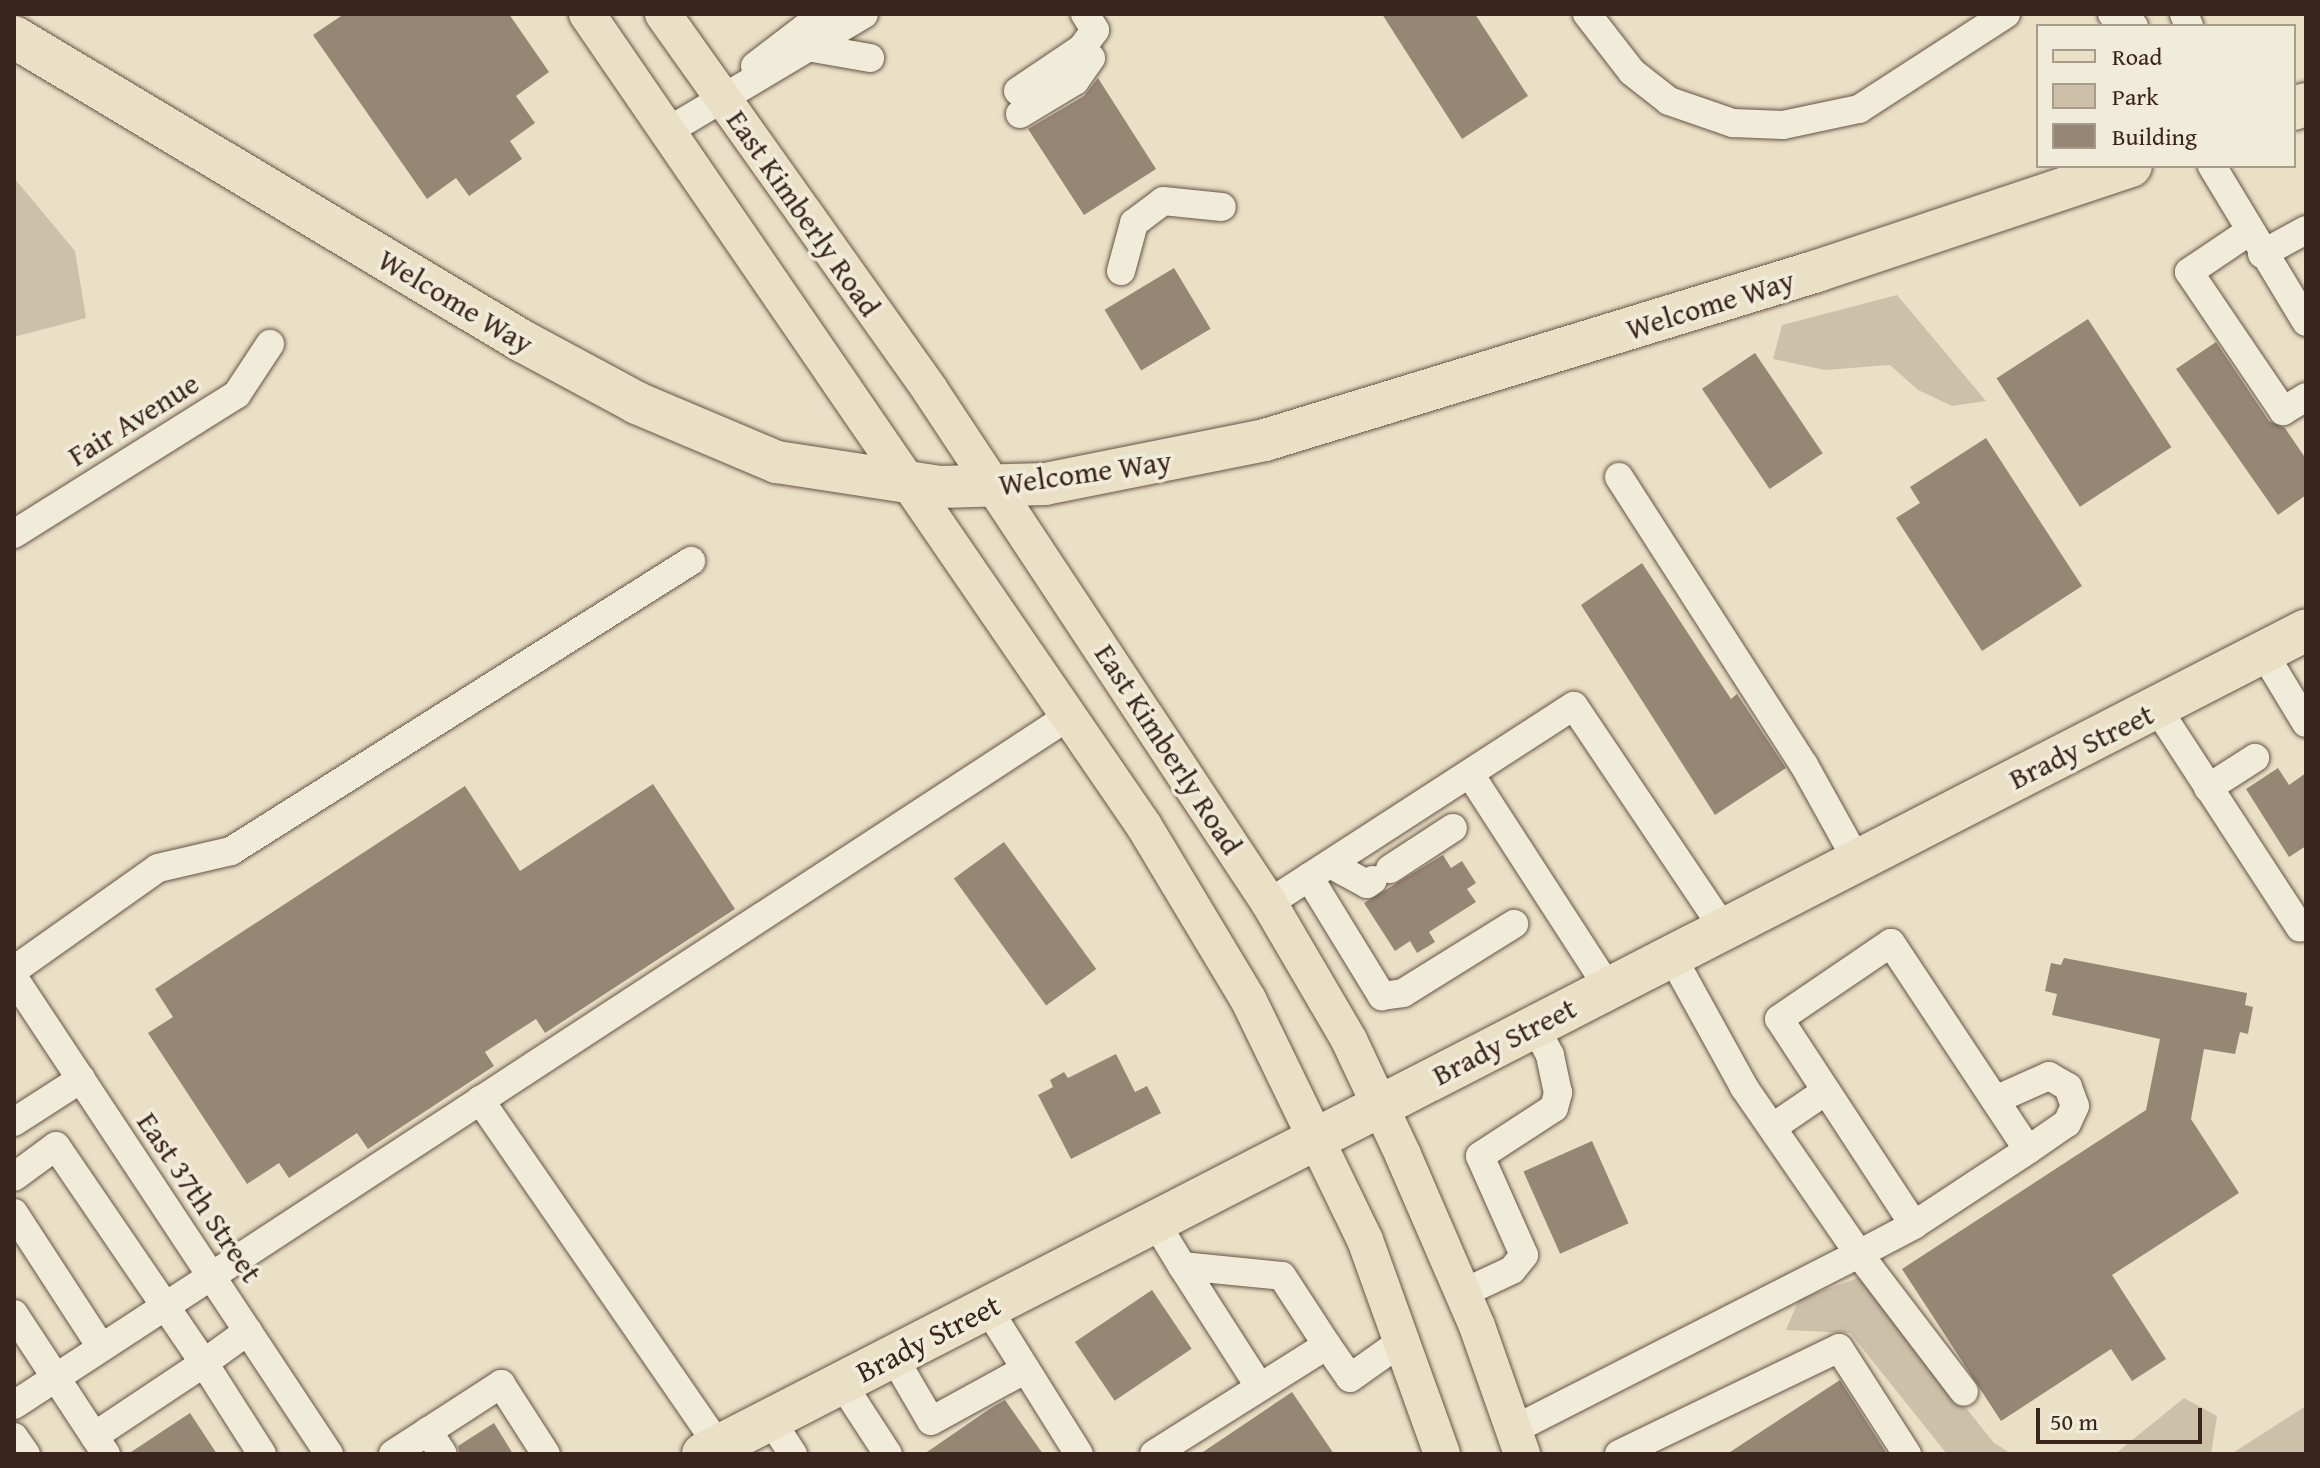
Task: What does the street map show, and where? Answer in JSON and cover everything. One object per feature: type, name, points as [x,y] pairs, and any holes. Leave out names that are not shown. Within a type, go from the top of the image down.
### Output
[{"type":"highway","name":"Welcome Way","points":[[14,37],[522,341],[637,403],[777,462],[911,484],[1045,484],[1265,440],[1817,271],[2125,168]]},
{"type":"highway","name":"Brady Street","points":[[715,1451],[770,1419],[1154,1220],[2306,630]]},
{"type":"main road","points":[[587,14],[1069,716],[1248,999],[1317,1137],[1405,1339],[1442,1454]]},
{"type":"main road","name":"East Kimberly Road","points":[[663,14],[993,486],[1269,903],[1380,1105],[1463,1293],[1518,1442]]},
{"type":"street","points":[[668,131],[721,96],[823,14]]},
{"type":"street","points":[[721,96],[813,48],[864,14]]},
{"type":"street","points":[[1587,14],[1632,72],[1669,101],[1757,125],[1812,124],[1859,109],[2006,14]]},
{"type":"street","points":[[2112,14],[2130,24]]},
{"type":"street","points":[[1089,19],[1091,58],[1018,96],[1082,48],[1089,19]]},
{"type":"street","points":[[813,48],[870,58]]},
{"type":"street","points":[[2213,168],[2254,244],[2306,322]]},
{"type":"street","points":[[1121,271],[1134,223],[1163,201],[1222,207]]},
{"type":"street","points":[[2306,230],[2254,244],[2189,272],[2283,411],[2306,397]]},
{"type":"street","name":"Fair Avenue","points":[[14,534],[237,394],[270,344]]},
{"type":"street","points":[[1619,477],[1804,765],[1856,859]]},
{"type":"street","points":[[14,970],[158,868],[231,851],[691,561]]},
{"type":"street","points":[[2263,652],[2306,723]]},
{"type":"street","points":[[1269,903],[1574,706],[1723,928]]},
{"type":"street","points":[[2157,708],[2300,927],[2306,923]]},
{"type":"street","points":[[14,1405],[1069,716]]},
{"type":"street","points":[[2208,788],[2255,758]]},
{"type":"street","points":[[1470,774],[1608,987]]},
{"type":"street","points":[[1319,871],[1367,884],[1453,828]]},
{"type":"street","points":[[1319,871],[1382,996],[1403,993],[1514,924]]},
{"type":"street","points":[[1914,1225],[1779,1019],[1891,943],[2028,1150]]},
{"type":"street","points":[[1671,955],[1773,1127],[1859,1254],[1964,1392]]},
{"type":"street","name":"East 37th Street","points":[[14,978],[329,1454]]},
{"type":"street","points":[[1463,1293],[1512,1270],[1524,1255],[1480,1156],[1554,1108],[1558,1093],[1550,1055],[1534,1025]]},
{"type":"street","points":[[1518,1442],[1914,1225],[2067,1123],[2075,1106],[2068,1087],[2049,1076],[1995,1100]]},
{"type":"street","points":[[14,1122],[81,1079]]},
{"type":"street","points":[[1773,1127],[1826,1091]]},
{"type":"street","points":[[480,1100],[715,1451]]},
{"type":"street","points":[[14,1177],[56,1146],[166,1305],[262,1454]]},
{"type":"street","points":[[14,1213],[101,1347]]},
{"type":"street","points":[[1154,1220],[1259,1386]]},
{"type":"street","points":[[1182,1266],[1282,1276],[1350,1378],[1405,1339]]},
{"type":"street","points":[[987,1307],[1079,1454]]},
{"type":"street","points":[[14,1314],[100,1445],[248,1331]]},
{"type":"street","points":[[1154,1454],[1327,1345]]},
{"type":"street","points":[[1619,1454],[1839,1348],[1907,1454]]},
{"type":"street","points":[[893,1356],[931,1421],[1026,1369]]},
{"type":"street","points":[[841,1382],[888,1454]]},
{"type":"street","points":[[393,1454],[436,1443],[501,1384],[546,1454]]},
{"type":"street","points":[[770,1419],[793,1454]]},
{"type":"street","points":[[14,1437],[26,1454]]},
{"type":"green space","points":[[14,178],[75,251],[86,318],[14,337]]},
{"type":"green space","points":[[1897,295],[1986,401],[1952,406],[1918,390],[1890,365],[1825,370],[1773,359],[1782,325]]},
{"type":"green space","points":[[1861,1277],[1994,1443],[2012,1454],[1947,1454],[1850,1333],[1786,1330],[1799,1299]]},
{"type":"green space","points":[[2184,1398],[2217,1416],[2211,1454],[2115,1454]]},
{"type":"green space","points":[[2306,1406],[2306,1454],[2231,1454]]},
{"type":"building","points":[[344,14],[509,14],[549,72],[516,96],[535,123],[510,141],[522,159],[469,196],[456,178],[427,199],[313,35]]},
{"type":"building","points":[[1382,14],[1475,14],[1528,96],[1462,139]]},
{"type":"building","points":[[1098,78],[1156,169],[1084,215],[1028,129],[1084,96]]},
{"type":"building","points":[[1174,268],[1211,329],[1141,371],[1105,310]]},
{"type":"building","points":[[2088,319],[2171,447],[2080,507],[1997,378]]},
{"type":"building","points":[[2216,342],[2269,421],[2285,428],[2306,459],[2306,495],[2278,515],[2176,369]]},
{"type":"building","points":[[1755,353],[1823,453],[1770,489],[1702,389]]},
{"type":"building","points":[[1986,438],[2082,586],[1982,651],[1896,518],[1920,503],[1910,487]]},
{"type":"building","points":[[1642,563],[1731,699],[1737,694],[1786,768],[1715,815],[1581,605]]},
{"type":"building","points":[[2278,768],[2289,785],[2306,773],[2306,846],[2289,857],[2246,789]]},
{"type":"building","points":[[653,784],[735,909],[545,1033],[536,1019],[485,1052],[494,1066],[368,1149],[357,1133],[289,1178],[279,1163],[247,1184],[148,1033],[173,1017],[155,989],[465,786],[520,871]]},
{"type":"building","points":[[1004,842],[1096,969],[1046,1005],[954,878]]},
{"type":"building","points":[[1443,855],[1451,868],[1462,861],[1476,883],[1467,889],[1476,902],[1429,932],[1435,942],[1417,953],[1410,941],[1395,951],[1364,903]]},
{"type":"building","points":[[2064,958],[2247,993],[2245,1005],[2253,1007],[2248,1034],[2240,1032],[2235,1054],[2204,1049],[2191,1119],[2239,1193],[2112,1275],[2166,1359],[2132,1381],[2111,1349],[2001,1421],[1902,1269],[2146,1110],[2160,1039],[2052,1015],[2057,994],[2045,991],[2051,963],[2061,965]]},
{"type":"building","points":[[1116,1054],[1135,1092],[1147,1086],[1161,1113],[1071,1159],[1038,1095],[1053,1087],[1050,1080],[1064,1072],[1068,1078]]},
{"type":"building","points":[[1592,1141],[1629,1223],[1560,1254],[1523,1172]]},
{"type":"building","points":[[1152,1290],[1192,1349],[1115,1401],[1075,1342]]},
{"type":"building","points":[[1840,1380],[1887,1454],[1727,1454]]},
{"type":"building","points":[[1292,1392],[1334,1454],[1200,1454]]},
{"type":"building","points":[[1005,1400],[1043,1454],[924,1454],[991,1408]]},
{"type":"building","points":[[190,1413],[217,1454],[128,1454]]},
{"type":"building","points":[[494,1423],[513,1454],[460,1454],[458,1446]]}]
